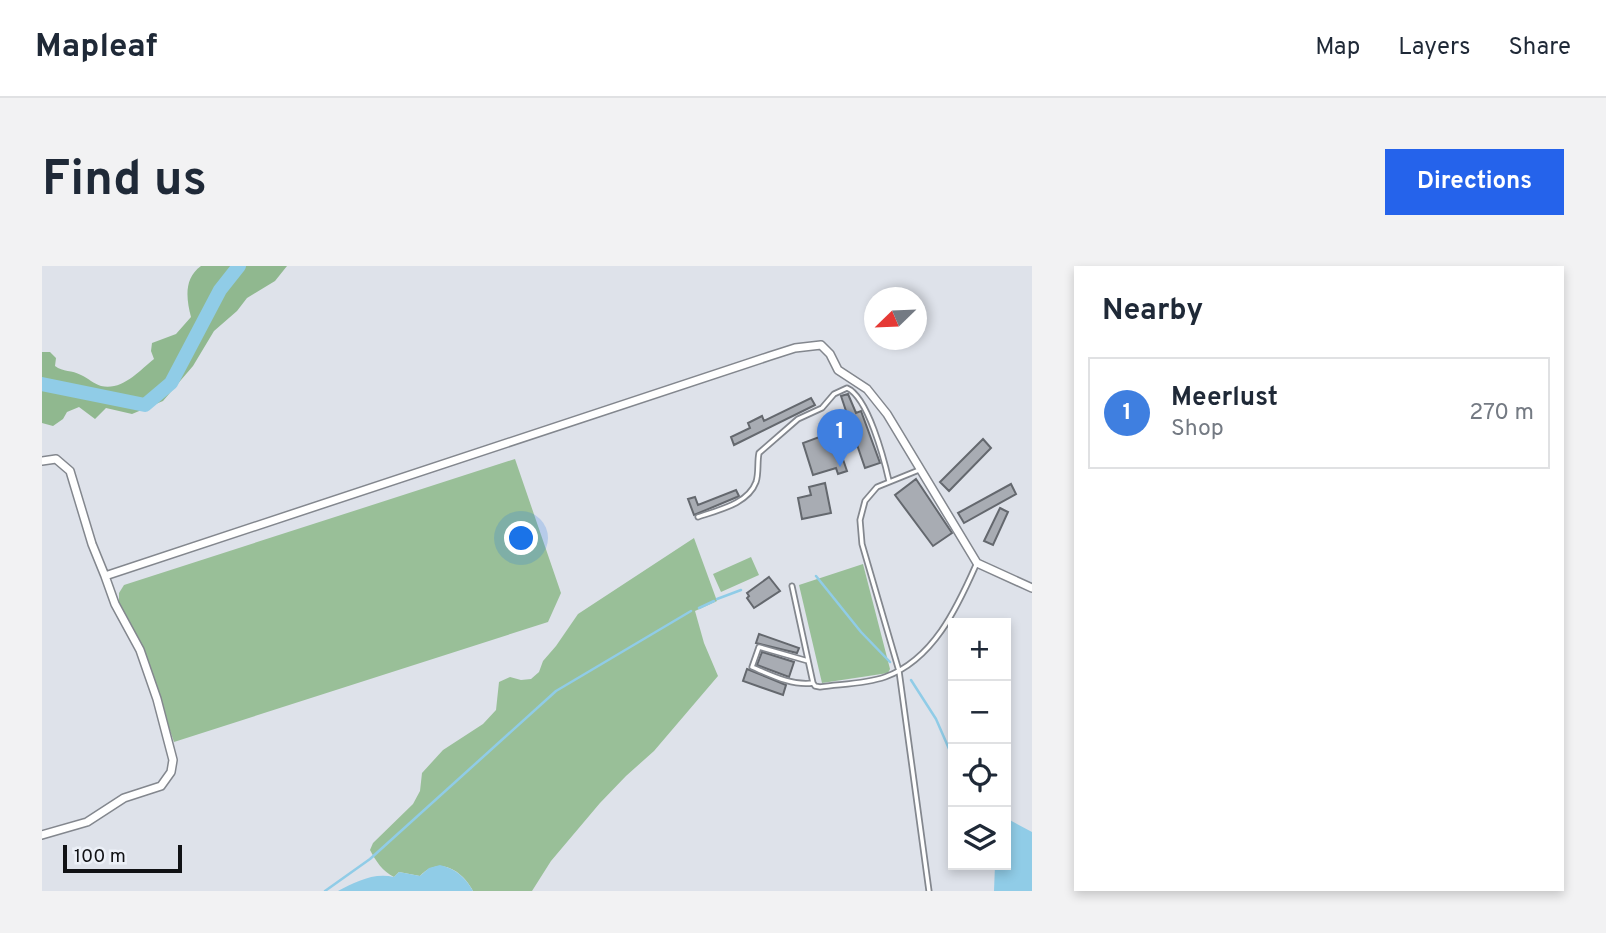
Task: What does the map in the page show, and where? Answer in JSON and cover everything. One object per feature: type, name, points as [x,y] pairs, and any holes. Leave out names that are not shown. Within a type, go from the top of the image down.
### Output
[{"type":"street","points":[[105,576],[600,411],[815,344],[826,349],[843,375],[875,397],[902,436],[919,470],[977,563],[1032,588]]},
{"type":"street","points":[[42,461],[56,459],[70,471],[92,544],[115,604],[140,650],[157,699],[173,760],[171,772],[160,786],[124,798],[87,822],[42,835]]},
{"type":"lane","points":[[698,517],[744,498],[757,481],[758,456],[765,446],[798,419],[826,405],[834,394],[847,388],[853,391],[878,439],[889,481]]},
{"type":"lane","points":[[919,470],[877,487],[862,507],[860,520],[862,544],[899,671],[929,891]]},
{"type":"lane","points":[[792,586],[813,683],[820,687],[882,678],[899,671],[938,637],[977,563]]},
{"type":"lane","points":[[808,661],[759,647],[752,667],[787,681],[813,683]]},
{"type":"green space","points":[[201,266],[287,266],[275,281],[247,298],[237,311],[214,331],[193,366],[163,401],[132,414],[106,408],[95,419],[79,407],[67,412],[63,419],[53,426],[42,423],[42,352],[50,352],[56,358],[55,366],[58,368],[78,373],[98,385],[109,387],[123,383],[154,359],[152,343],[176,334],[191,317],[188,303],[189,282]]},
{"type":"green space","points":[[515,459],[561,593],[548,622],[174,742],[138,638],[119,603],[119,593],[124,585]]},
{"type":"green space","points":[[694,538],[717,601],[695,611],[704,643],[718,676],[654,751],[600,803],[551,861],[532,891],[473,891],[463,877],[442,866],[427,870],[420,876],[399,872],[394,877],[383,869],[370,850],[373,843],[413,804],[420,791],[422,773],[443,750],[483,724],[496,710],[499,682],[510,677],[531,679],[539,672],[543,661],[578,614]]},
{"type":"green space","points":[[751,557],[759,575],[721,592],[713,574]]},
{"type":"green space","points":[[863,564],[890,669],[888,673],[822,683],[799,585]]},
{"type":"water","points":[[1011,821],[1032,832],[1032,891],[994,891],[995,870],[1011,870]]},
{"type":"water","points":[[440,865],[460,874],[473,891],[338,891],[358,881],[372,877],[394,877],[399,872],[420,876],[429,868]]},
{"type":"building","points":[[848,394],[856,413],[861,411],[880,463],[865,468],[853,433],[836,439],[847,471],[838,474],[836,468],[813,475],[803,443],[825,435],[823,428],[848,417],[841,396]]},
{"type":"building","points":[[811,398],[815,405],[734,445],[731,437],[750,428],[748,423],[762,416],[764,421]]},
{"type":"building","points":[[983,439],[991,448],[949,491],[940,482]]},
{"type":"building","points":[[916,479],[952,533],[933,546],[895,495]]},
{"type":"building","points":[[825,483],[831,513],[802,519],[798,498],[811,495],[809,487]]},
{"type":"building","points":[[1011,484],[1016,494],[964,523],[958,513]]},
{"type":"building","points":[[736,490],[739,496],[694,515],[688,499],[695,497],[698,505]]},
{"type":"building","points":[[1000,508],[1008,512],[993,545],[984,541]]},
{"type":"building","points":[[769,577],[780,591],[754,608],[747,598],[747,593]]},
{"type":"building","points":[[759,634],[799,648],[797,653],[756,643]]},
{"type":"building","points":[[762,652],[794,662],[789,677],[757,665]]},
{"type":"building","points":[[747,669],[786,685],[783,695],[743,681]]},
{"type":"waterway","points":[[42,384],[145,405],[171,383],[220,290],[239,266]]},
{"type":"waterway","points":[[816,576],[861,632],[890,662]]},
{"type":"waterway","points":[[717,599],[741,590]]},
{"type":"waterway","points":[[699,608],[714,601]]},
{"type":"waterway","points":[[325,891],[370,859],[556,691],[691,611]]},
{"type":"waterway","points":[[911,680],[936,719],[948,747]]},
{"type":"place","name":"Meerlust","points":[[840,467]]}]
